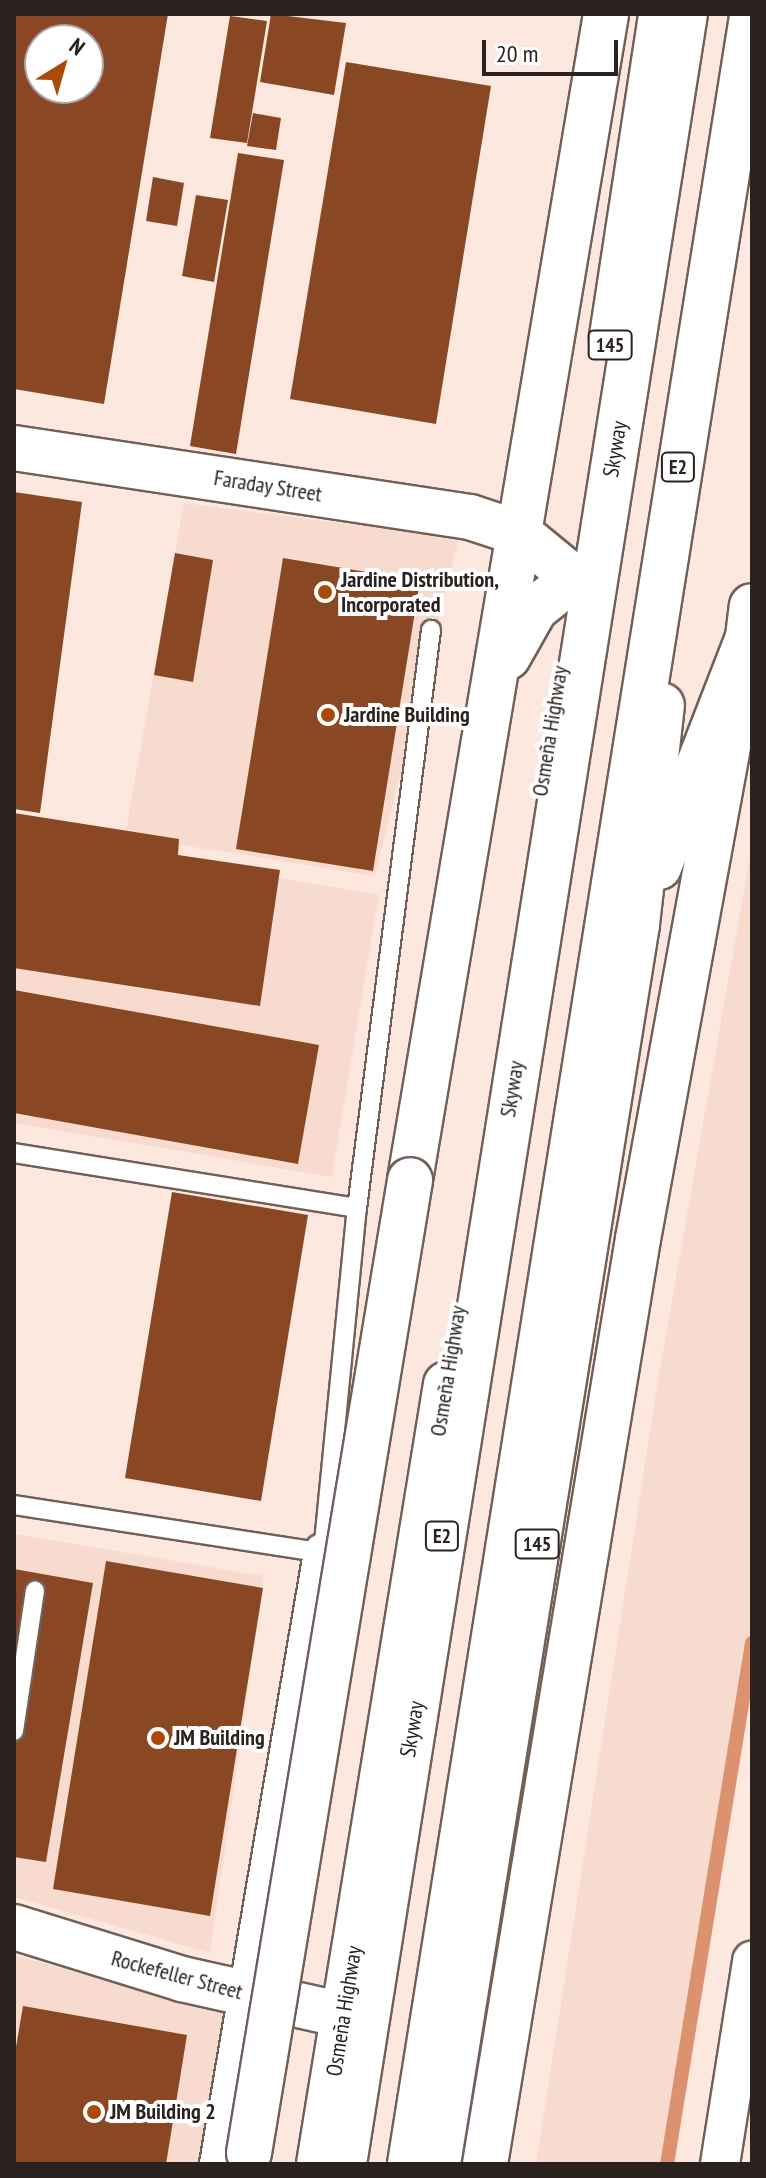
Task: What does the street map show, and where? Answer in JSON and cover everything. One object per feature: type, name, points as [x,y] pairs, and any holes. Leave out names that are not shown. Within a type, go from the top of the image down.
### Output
[{"type":"main road","points":[[247,2164],[487,710],[606,14]]},
{"type":"main road","name":"Osmeña Highway","points":[[319,2164],[574,578],[661,14]]},
{"type":"main road","name":"Skyway","points":[[344,2164],[685,14]]},
{"type":"main road","name":"E2","points":[[410,2164],[752,16]]},
{"type":"main road","name":"145","points":[[438,2164],[637,924],[685,507],[752,89]]},
{"type":"main road","name":"Faraday Street","points":[[14,448],[470,517],[519,533]]},
{"type":"main road","points":[[487,710],[535,609],[574,578],[519,533]]},
{"type":"main road","points":[[637,924],[750,622]]},
{"type":"main road","points":[[485,2164],[638,1239],[750,622]]},
{"type":"main road","name":"Rockefeller Street","points":[[14,1927],[251,1996],[343,2015]]},
{"type":"street","points":[[219,2164],[251,1996],[323,1553]]},
{"type":"street","points":[[720,2164],[752,1961]]},
{"type":"lane","points":[[14,1505],[323,1553],[357,1208],[431,630]]},
{"type":"lane","points":[[14,1153],[357,1208]]},
{"type":"lane","points":[[14,1731],[35,1591]]},
{"type":"shaded area","points":[[184,503],[459,538],[375,876],[125,836]]},
{"type":"shaded area","points":[[14,833],[379,895],[332,1177],[14,1123]]},
{"type":"shaded area","points":[[752,845],[752,1637],[659,2164],[536,2164],[658,1380]]},
{"type":"shaded area","name":"JM Building","points":[[14,1534],[264,1576],[210,1953],[14,1897]]},
{"type":"shaded area","name":"JM Building 2","points":[[14,1955],[228,2014],[203,2164],[14,2164]]},
{"type":"building","points":[[14,14],[168,14],[104,404],[14,389]]},
{"type":"building","points":[[271,14],[346,23],[334,95],[260,82]]},
{"type":"building","points":[[230,16],[267,21],[247,143],[210,138]]},
{"type":"building","points":[[346,62],[491,86],[436,424],[290,399]]},
{"type":"building","points":[[253,113],[281,118],[276,150],[247,146]]},
{"type":"building","points":[[238,153],[284,160],[236,454],[190,446]]},
{"type":"building","points":[[153,177],[184,183],[177,226],[146,221]]},
{"type":"building","points":[[196,195],[228,200],[214,282],[182,276]]},
{"type":"building","points":[[14,492],[82,502],[40,813],[14,809]]},
{"type":"building","points":[[175,553],[213,560],[193,682],[154,675]]},
{"type":"building","name":"Jardine Building","points":[[283,558],[420,581],[373,871],[236,849]]},
{"type":"building","points":[[14,813],[179,839],[178,855],[280,870],[260,1006],[14,968]]},
{"type":"building","points":[[14,990],[319,1045],[298,1164],[14,1113]]},
{"type":"building","points":[[172,1192],[308,1215],[261,1501],[125,1478]]},
{"type":"building","name":"JM Building","points":[[106,1561],[263,1588],[210,1916],[53,1889]]},
{"type":"building","points":[[14,1569],[93,1583],[46,1862],[14,1857]]},
{"type":"building","name":"JM Building 2","points":[[23,2006],[187,2035],[166,2164],[14,2164],[14,2059]]},
{"type":"waterway","points":[[667,2164],[752,1643]]},
{"type":"place","name":"Jardine Distribution, Incorporated","points":[[325,592]]},
{"type":"place","name":"Jardine Building","points":[[328,715]]},
{"type":"place","name":"JM Building","points":[[158,1738]]},
{"type":"place","name":"JM Building 2","points":[[94,2112]]}]
